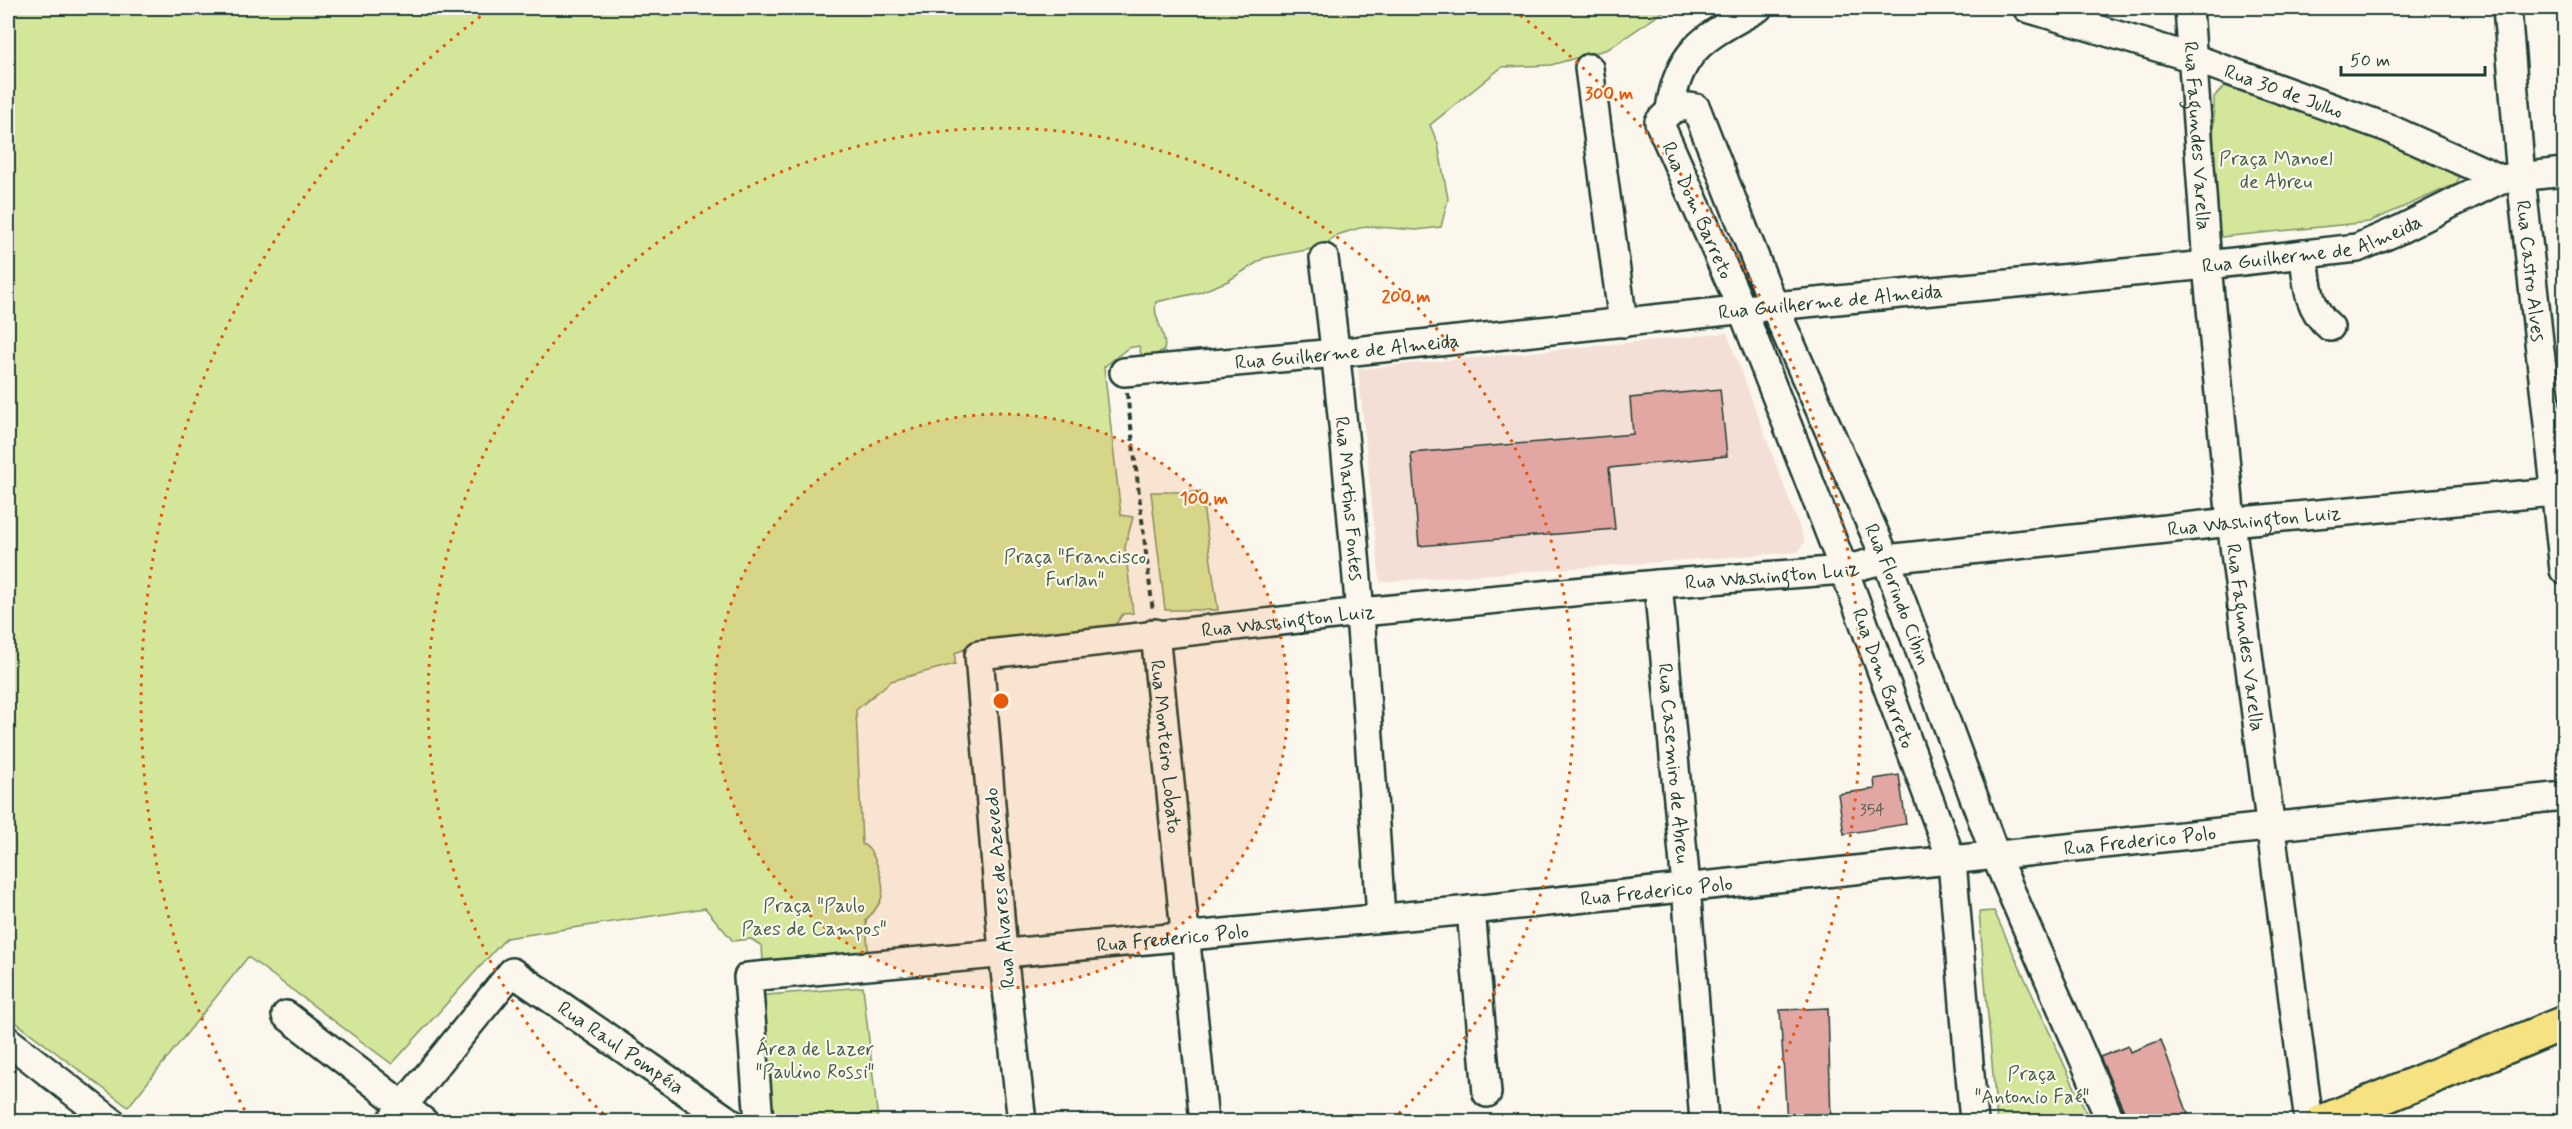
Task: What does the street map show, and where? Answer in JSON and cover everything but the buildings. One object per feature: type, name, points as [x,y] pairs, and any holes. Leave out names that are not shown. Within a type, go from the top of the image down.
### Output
[{"type":"main road","points":[[2322,1122],[2565,1023]]},
{"type":"street","points":[[1665,115],[1683,62],[1705,38],[1758,8]]},
{"type":"street","name":"Rua 30 de Julho","points":[[2027,8],[2193,58],[2388,128],[2511,178]]},
{"type":"street","name":"Rua Fagundes Varella","points":[[2189,8],[2207,265],[2231,522],[2309,1122]]},
{"type":"street","name":"Rua Castro Alves","points":[[2507,8],[2511,178],[2560,492],[2565,570]]},
{"type":"street","points":[[1589,68],[1623,323]]},
{"type":"street","name":"Rua Florindo Cibin","points":[[1665,115],[1684,105],[1696,108],[1774,306],[1886,559],[1996,857],[2112,1122]]},
{"type":"street","name":"Rua Dom Barreto","points":[[1665,115],[1844,570],[1952,861],[1974,1122]]},
{"type":"street","points":[[2511,178],[2565,172]]},
{"type":"street","name":"Rua Guilherme de Almeida","points":[[1125,372],[1336,353],[1742,309],[2207,265],[2357,248],[2511,178]]},
{"type":"street","points":[[2304,254],[2307,290],[2313,308],[2320,319],[2330,327]]},
{"type":"street","name":"Rua Martins Fontes","points":[[1324,258],[1336,353],[1361,612],[1381,918]]},
{"type":"street","name":"Rua Washington Luiz","points":[[979,654],[1361,612],[1658,584],[1844,570],[1886,559],[2231,522],[2560,492]]},
{"type":"street","name":"Rua Casemiro de Abreu","points":[[1658,584],[1686,886],[1704,1122]]},
{"type":"street","name":"Rua Monteiro Lobato","points":[[1155,633],[1204,1122]]},
{"type":"street","name":"Rua Alvares de Azevedo","points":[[979,654],[1003,952],[1022,1122]]},
{"type":"street","name":"Rua Frederico Polo","points":[[759,1122],[748,977],[1471,910],[2565,796]]},
{"type":"street","points":[[1471,910],[1487,1093]]},
{"type":"street","name":"Rua Raul Pompéia","points":[[397,1113],[512,972],[730,1122]]},
{"type":"street","points":[[286,1015],[397,1113],[424,1122]]},
{"type":"street","points":[[8,1041],[112,1122]]},
{"type":"path","name":"Rua Monteiro Lobato","points":[[1125,372],[1155,633]]},
{"type":"shaded area","points":[[1727,333],[1805,542],[1798,552],[1380,582],[1358,369]]},
{"type":"green space","points":[[8,8],[1669,8],[1608,49],[1551,65],[1502,67],[1430,125],[1438,144],[1448,199],[1441,227],[1416,230],[1366,226],[1337,235],[1322,247],[1264,258],[1228,281],[1198,293],[1156,302],[1156,314],[1165,344],[1164,350],[1147,360],[1142,358],[1139,346],[1128,348],[1104,367],[1121,515],[1133,517],[1125,547],[1133,613],[1123,614],[1107,636],[975,645],[955,653],[955,664],[891,681],[856,710],[862,844],[867,847],[875,859],[883,891],[880,903],[866,920],[868,950],[810,959],[798,957],[763,960],[762,946],[751,939],[733,941],[705,908],[506,938],[392,1064],[248,957],[128,1107],[14,1021],[8,1025]]},
{"type":"green space","name":"Praça Manoel de Abreu","points":[[2224,86],[2464,168],[2456,184],[2369,222],[2212,238],[2214,97]]},
{"type":"green space","points":[[1151,492],[1201,492],[1218,610],[1165,610]]},
{"type":"green space","name":"Praça \"Antonio Faé\"","points":[[1994,911],[2090,1121],[1997,1121],[1979,912]]},
{"type":"green space","name":"Área de Lazer \"Paulino Rossi\"","points":[[863,987],[878,1121],[763,1121],[754,996]]},
{"type":"park label","name":"Praça \"Francisco Furlan\"","points":[[1075,568]]},
{"type":"park label","name":"Praça \"Paulo Paes de Campos\"","points":[[814,916]]}]
